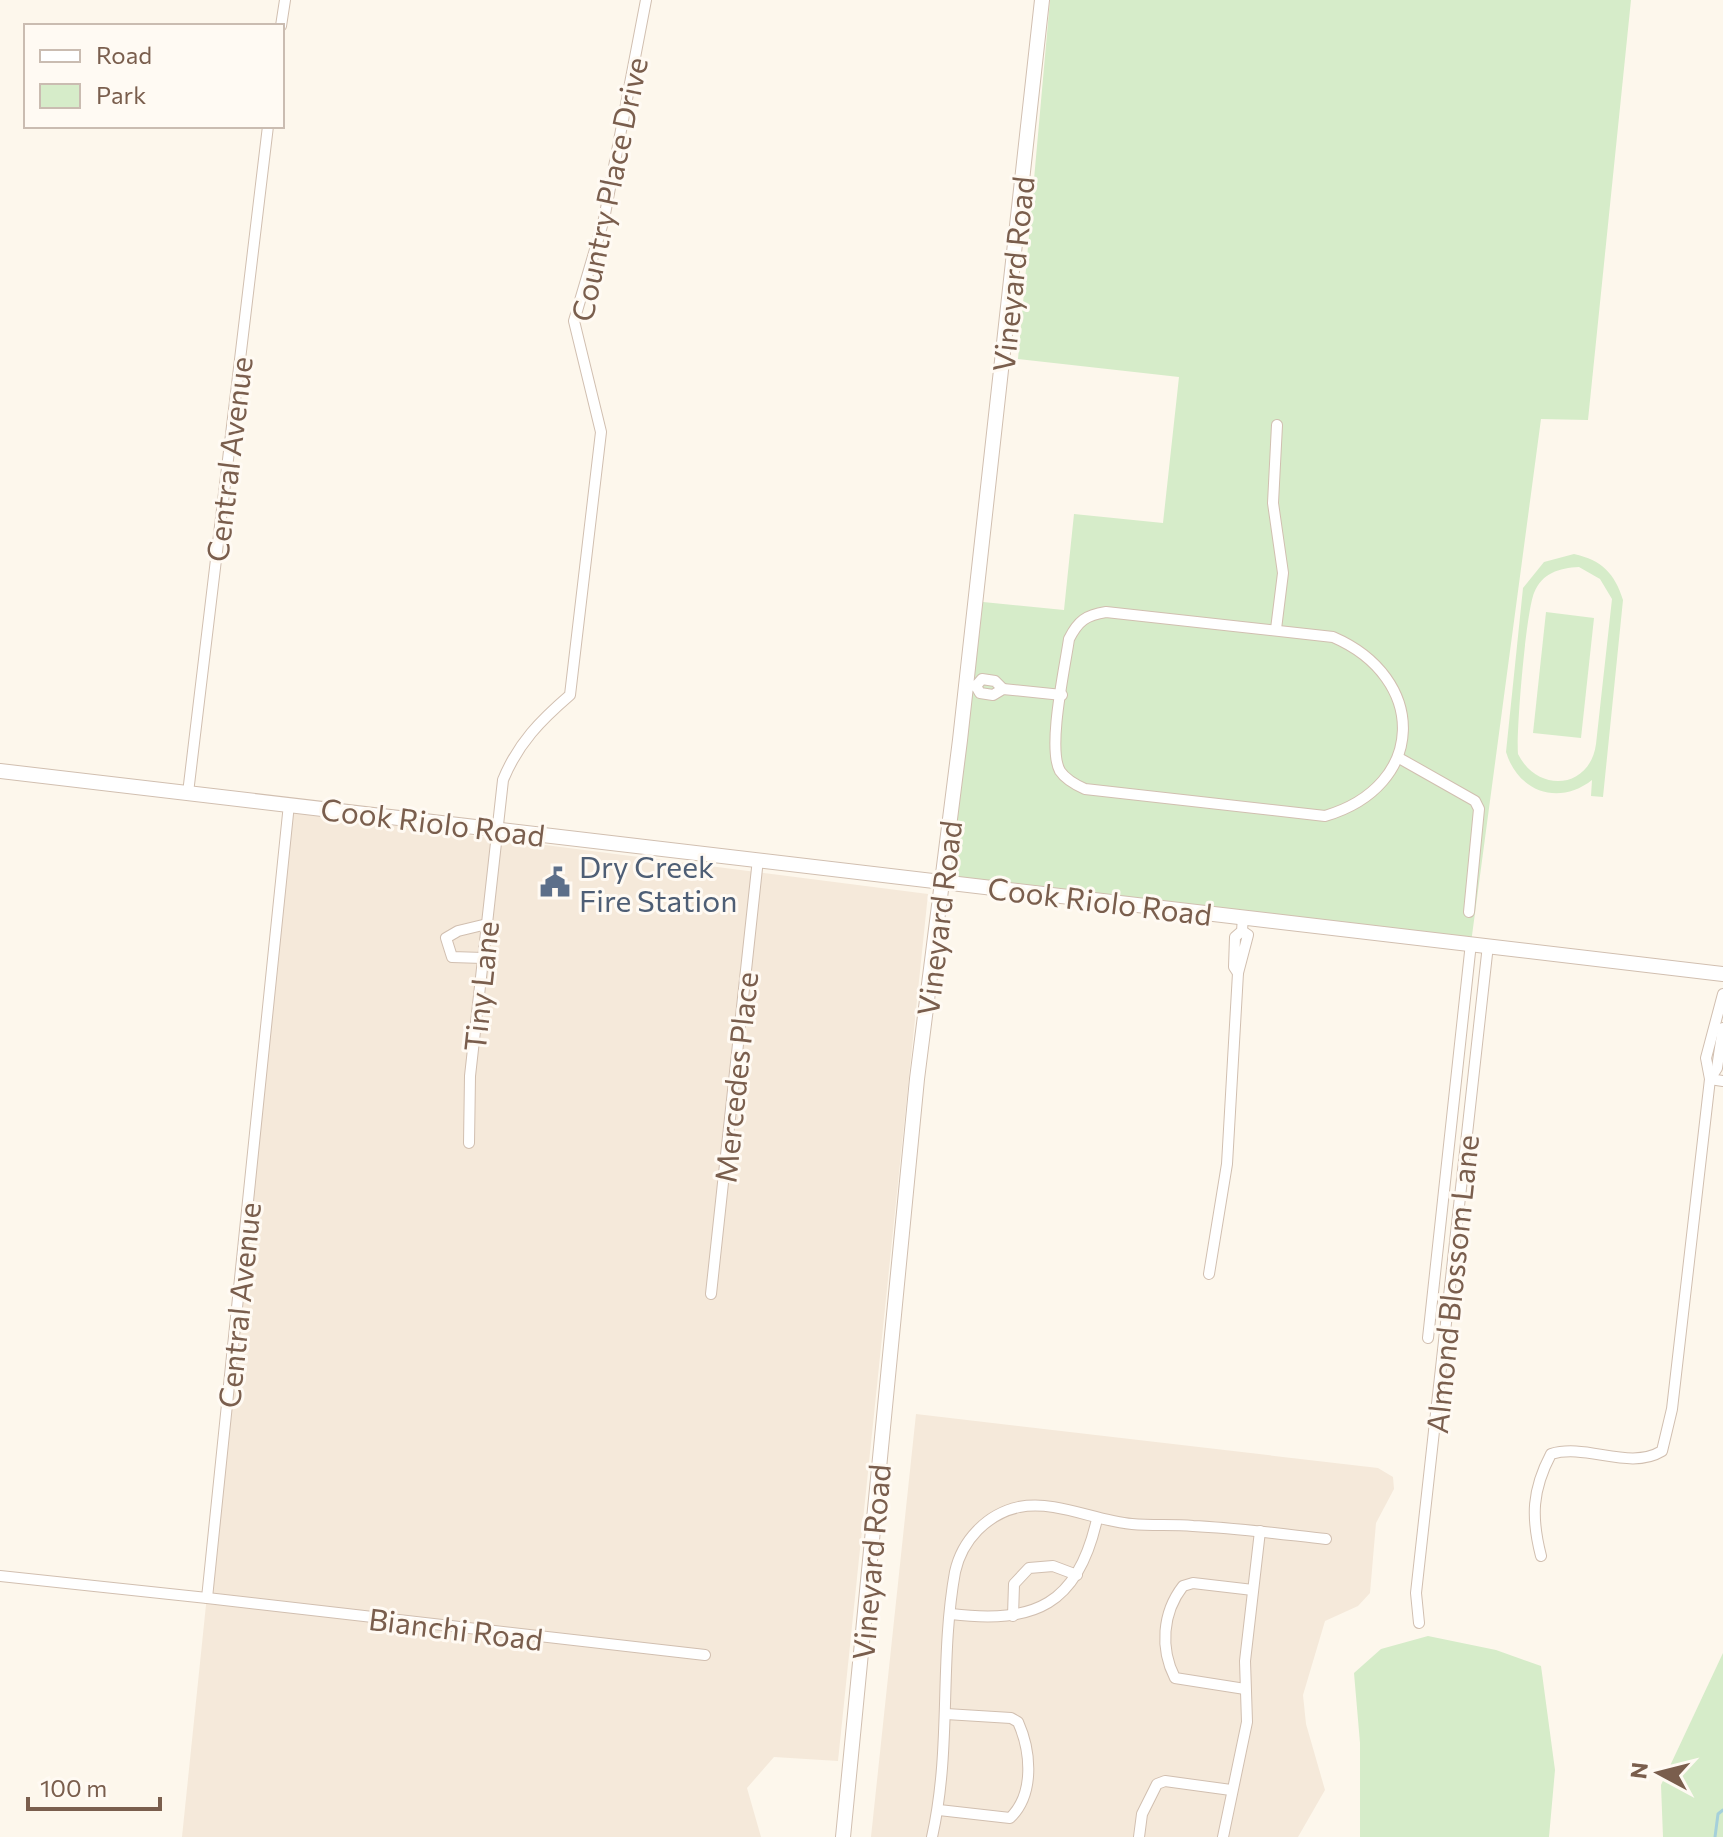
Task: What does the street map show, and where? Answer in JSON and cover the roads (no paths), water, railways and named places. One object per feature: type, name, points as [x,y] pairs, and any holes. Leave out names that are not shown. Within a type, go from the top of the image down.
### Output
[{"type":"street","points":[[281,24],[285,0]]},
{"type":"street","name":"Country Place Drive","points":[[498,829],[503,780],[512,756],[529,733],[570,695],[601,432],[574,321],[604,219],[646,0]]},
{"type":"street","name":"Vineyard Road","points":[[843,1837],[879,1489],[896,1277],[942,881],[971,685],[1042,0]]},
{"type":"street","name":"Central Avenue","points":[[188,793],[268,128]]},
{"type":"street","points":[[1276,629],[1283,573],[1273,503],[1277,425]]},
{"type":"street","points":[[1106,612],[1333,637],[1359,648],[1384,670],[1398,694],[1403,723],[1399,758],[1373,793],[1350,809],[1325,816],[1085,789],[1070,782],[1059,770],[1055,750],[1062,695],[1069,639],[1077,624],[1090,614],[1106,612]]},
{"type":"street","points":[[971,685],[982,679],[995,681],[1003,689],[1062,695]]},
{"type":"street","points":[[1399,758],[1475,801],[1480,823],[1469,912]]},
{"type":"street","name":"Cook Riolo Road","points":[[0,771],[942,881],[1242,924],[1471,943],[1723,974]]},
{"type":"street","name":"Central Avenue","points":[[207,1598],[289,804]]},
{"type":"street","name":"Tiny Lane","points":[[469,1143],[470,1076],[498,829]]},
{"type":"street","name":"Mercedes Place","points":[[711,1294],[758,859]]},
{"type":"street","points":[[483,958],[452,957],[446,938],[458,931],[487,924]]},
{"type":"street","points":[[1209,1274],[1227,1164],[1238,973],[1234,967],[1240,952],[1235,937],[1242,924]]},
{"type":"street","points":[[1428,1338],[1471,943]]},
{"type":"street","name":"Almond Blossom Lane","points":[[1419,1623],[1416,1593],[1488,945]]},
{"type":"street","points":[[1541,1556],[1532,1524],[1536,1497],[1551,1454],[1566,1450],[1650,1459],[1662,1451],[1672,1409],[1710,1079],[1706,1058],[1723,1003]]},
{"type":"street","points":[[1710,1079],[1717,1068],[1723,1028]]},
{"type":"street","points":[[1710,1079],[1723,1081]]},
{"type":"street","points":[[932,1837],[944,1773],[951,1614],[961,1553],[971,1537],[992,1518],[1022,1507],[1042,1507],[1134,1524],[1260,1531],[1326,1539]]},
{"type":"street","points":[[951,1614],[1013,1616],[1048,1603],[1077,1575],[1089,1549],[1097,1519]]},
{"type":"street","points":[[1223,1837],[1247,1722],[1245,1689],[1260,1531]]},
{"type":"street","points":[[1013,1616],[1014,1584],[1029,1568],[1053,1566],[1077,1575]]},
{"type":"street","points":[[0,1576],[207,1598]]},
{"type":"street","points":[[1245,1689],[1175,1678],[1168,1665],[1165,1638],[1171,1608],[1183,1586],[1193,1583],[1253,1590]]},
{"type":"street","name":"Bianchi Road","points":[[207,1598],[705,1655]]},
{"type":"street","points":[[939,1810],[1010,1818],[1023,1796],[1028,1776],[1029,1755],[1018,1722],[1011,1718],[946,1714]]},
{"type":"street","points":[[1139,1837],[1142,1814],[1157,1784],[1165,1781],[1231,1790]]},
{"type":"waterway","points":[[1715,1837],[1718,1814],[1723,1810]]},
{"type":"place","name":"Dry Creek Fire Station","points":[[555,882]]}]
